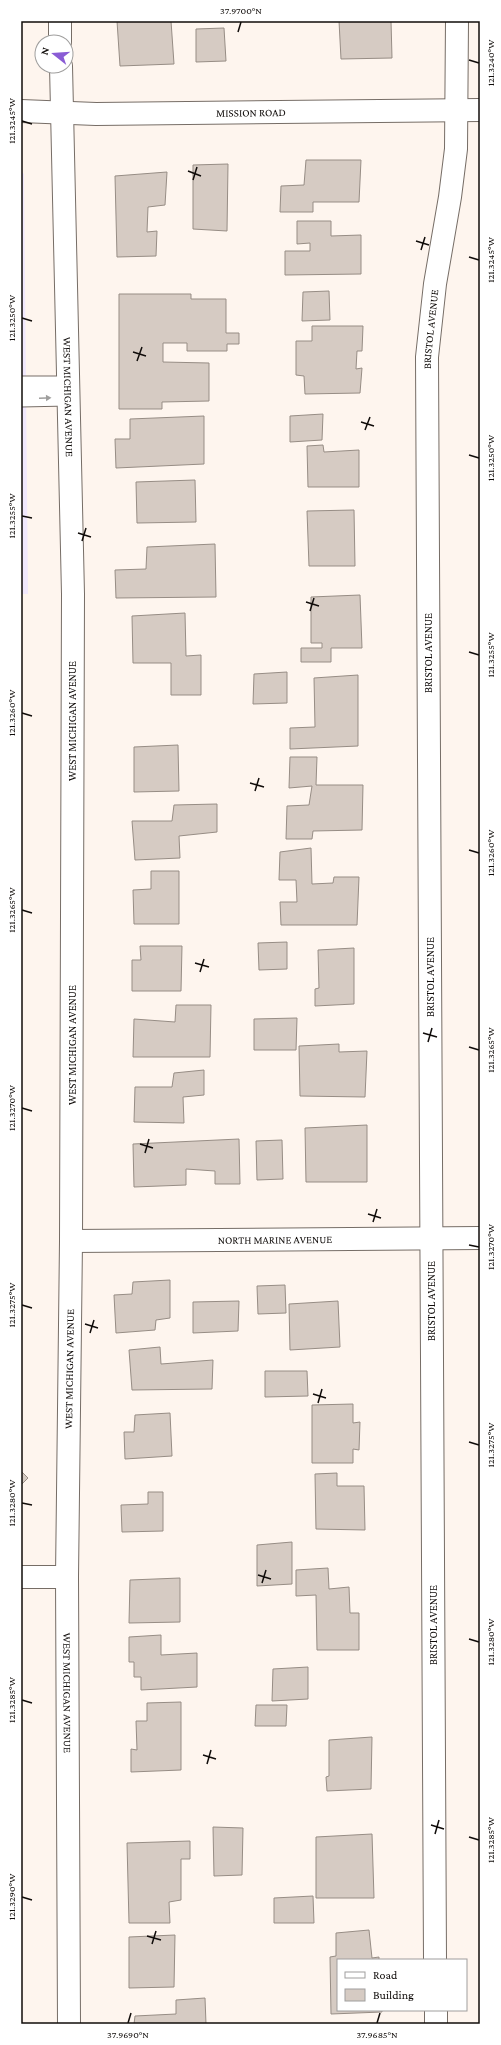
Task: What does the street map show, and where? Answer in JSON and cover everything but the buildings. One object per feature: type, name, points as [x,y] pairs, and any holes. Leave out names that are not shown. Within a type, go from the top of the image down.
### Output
[{"type":"street","points":[[60,21],[60,34]]},
{"type":"street","name":"BRISTOL AVENUE","points":[[435,1959],[427,357],[435,284],[456,149],[457,21]]},
{"type":"street","name":"WEST MICHIGAN AVENUE","points":[[61,74],[73,594],[71,1241],[67,1577],[69,2024]]},
{"type":"street","name":"MISSION ROAD","points":[[21,111],[96,114],[480,110]]},
{"type":"street","name":"NORTH MARINE AVENUE","points":[[71,1241],[480,1238]]},
{"type":"street","points":[[21,1577],[67,1577]]},
{"type":"street","points":[[436,2011],[436,2024]]},
{"type":"lane","points":[[21,384],[68,391]]},
{"type":"lane","points":[[21,399],[68,391]]},
{"type":"shaded area","points":[[21,171],[24,174],[28,594],[21,594]]}]
